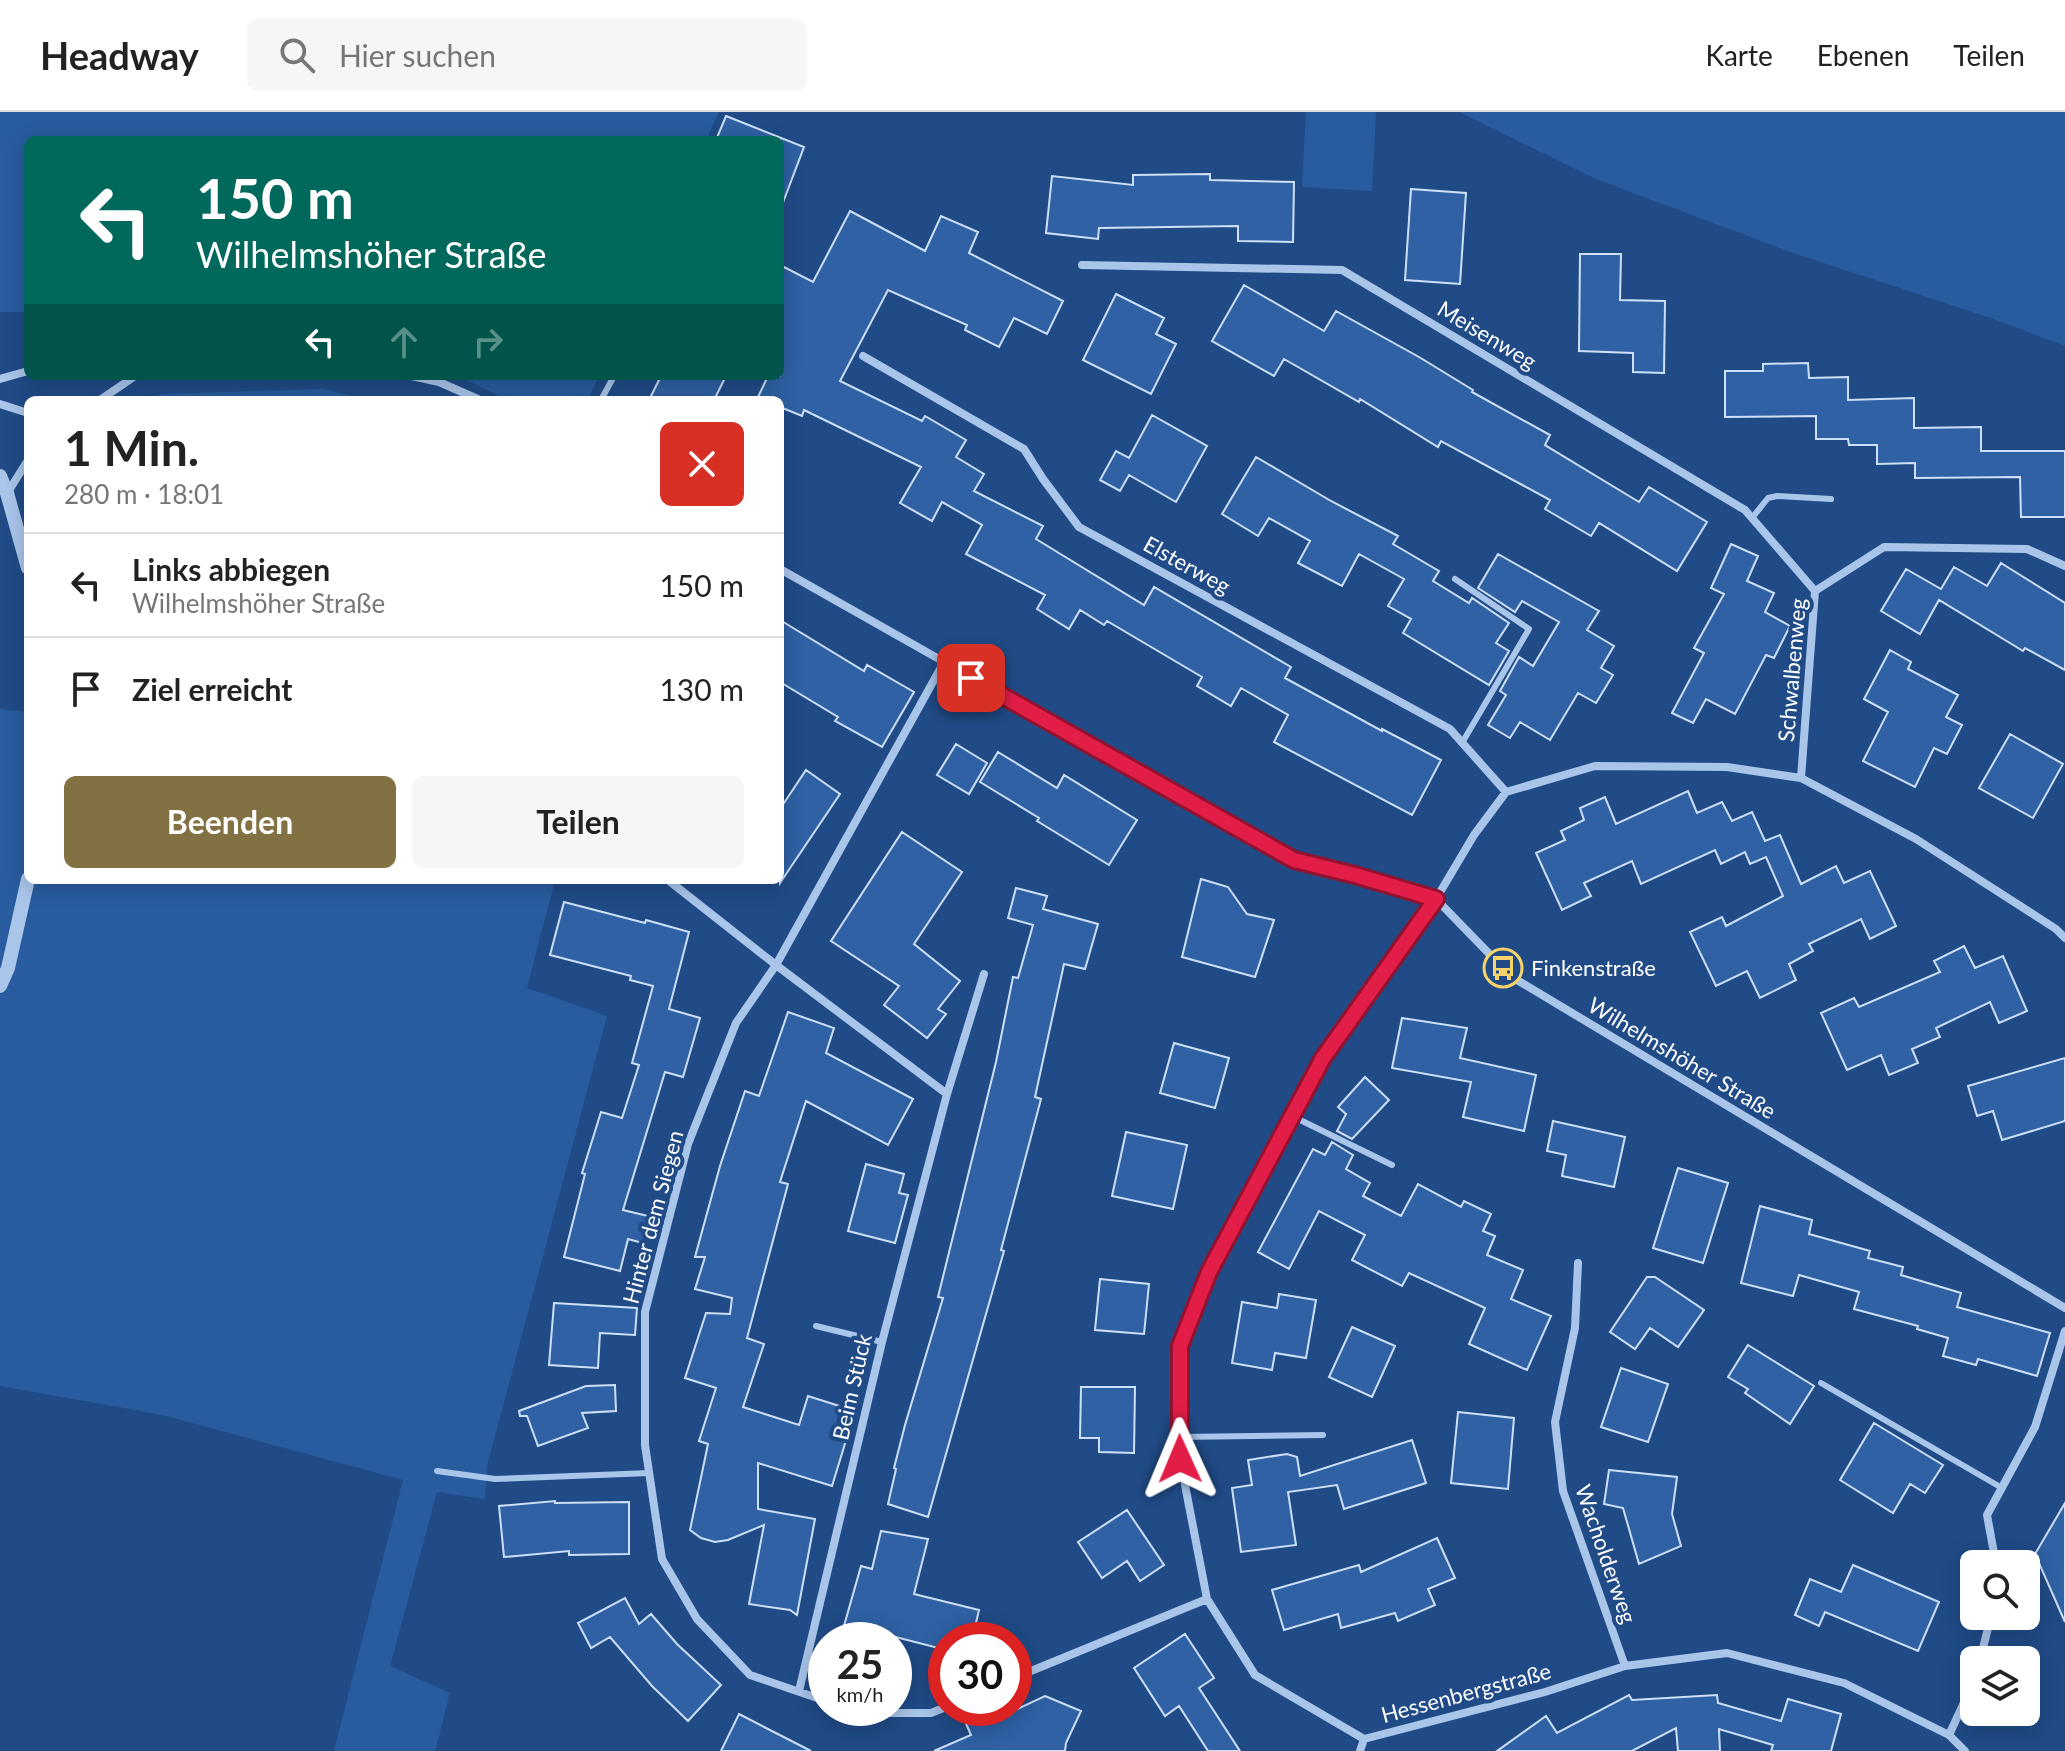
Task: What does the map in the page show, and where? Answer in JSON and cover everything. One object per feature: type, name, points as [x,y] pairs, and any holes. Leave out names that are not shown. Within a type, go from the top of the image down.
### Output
[{"type":"street","name":"Meisenweg","points":[[1082,265],[1342,270],[1745,510],[1815,591]]},
{"type":"street","name":"Elsterweg","points":[[863,356],[1024,449],[1079,527],[1450,729],[1506,792]]},
{"type":"street","points":[[0,379],[24,372]]},
{"type":"street","points":[[106,396],[129,380]]},
{"type":"street","points":[[430,380],[471,396]]},
{"type":"street","points":[[0,404],[24,412]]},
{"type":"street","points":[[7,493],[24,466]]},
{"type":"street","points":[[0,476],[24,554]]},
{"type":"street","name":"Schwalbenweg","points":[[1801,778],[1815,591],[1884,547],[2027,549],[2065,566]]},
{"type":"street","name":"Wilhelmshöher Straße","points":[[784,571],[1294,860],[1436,899],[1517,980],[2065,1308]]},
{"type":"street","name":"Hinter dem Siegen","points":[[808,1694],[750,1675],[697,1619],[662,1559],[645,1445],[645,1312],[688,1144],[736,1023],[776,965],[944,662]]},
{"type":"street","points":[[1436,899],[1474,835],[1506,792],[1595,766],[1727,767],[1801,778],[1916,839],[2056,929],[2065,938]]},
{"type":"street","points":[[0,986],[8,968],[27,884]]},
{"type":"street","points":[[673,884],[947,1094]]},
{"type":"street","name":"Hessenbergstraße","points":[[1436,899],[1323,1058],[1209,1272],[1180,1346],[1180,1459],[1207,1599],[1255,1675],[1364,1739],[1545,1692],[1625,1666],[1727,1653],[1844,1683],[1949,1735],[1965,1751]]},
{"type":"street","name":"Beim Stück","points":[[799,1691],[882,1342],[947,1094],[984,974]]},
{"type":"street","name":"Wacholderweg","points":[[1578,1263],[1575,1328],[1555,1422],[1563,1491],[1625,1666]]},
{"type":"street","points":[[1993,1550],[1987,1515],[2035,1427],[2065,1331]]},
{"type":"street","points":[[1032,1671],[1207,1599]]},
{"type":"street","points":[[1949,1735],[1960,1711]]},
{"type":"street","points":[[1360,1751],[1364,1739]]},
{"type":"lane","points":[[1752,518],[1768,498],[1831,499]]},
{"type":"lane","points":[[1455,579],[1529,629],[1462,743]]},
{"type":"lane","points":[[1292,1116],[1392,1165]]},
{"type":"lane","points":[[816,1326],[882,1342]]},
{"type":"lane","points":[[1821,1383],[2002,1488]]},
{"type":"lane","points":[[1179,1437],[1323,1435]]},
{"type":"lane","points":[[437,1471],[495,1479],[650,1473]]},
{"type":"shaded area","points":[[0,112],[719,112],[708,136],[24,136],[24,312],[0,312]]},
{"type":"shaded area","points":[[1306,112],[1376,112],[1372,191],[1302,187]]},
{"type":"shaded area","points":[[1459,112],[2065,112],[2065,346],[1991,318],[1793,253],[1596,179]]},
{"type":"shaded area","points":[[466,380],[597,380],[590,396],[500,396]]},
{"type":"shaded area","points":[[324,389],[352,396],[156,396]]},
{"type":"shaded area","points":[[0,709],[24,712],[24,884],[554,884],[527,988],[607,1016],[487,1466],[485,1499],[437,1492],[390,1666],[450,1693],[435,1751],[334,1751],[403,1480],[163,1415],[0,1386]]},
{"type":"building","points":[[726,116],[776,136],[718,136]]},
{"type":"building","points":[[784,139],[804,147],[784,200]]},
{"type":"building","points":[[1210,174],[1210,180],[1294,182],[1293,242],[1238,241],[1238,226],[1099,228],[1098,239],[1046,233],[1052,176],[1133,185],[1133,175]]},
{"type":"building","points":[[1411,189],[1466,193],[1460,284],[1405,280]]},
{"type":"building","points":[[850,211],[925,251],[941,216],[978,232],[969,253],[1063,301],[1047,334],[1014,318],[999,347],[965,330],[967,325],[888,290],[840,381],[922,421],[925,416],[966,440],[956,457],[984,474],[974,491],[1043,526],[1036,539],[1144,605],[1154,587],[1291,667],[1285,678],[1441,760],[1412,815],[1274,742],[1288,715],[1241,688],[1231,706],[1197,686],[1202,677],[1107,621],[1104,625],[1080,610],[1069,629],[1037,609],[1045,595],[966,554],[982,525],[942,502],[932,521],[900,503],[921,467],[804,410],[802,416],[784,409],[784,396],[758,396],[766,380],[784,380],[784,267],[813,282]]},
{"type":"building","points":[[1580,254],[1621,254],[1620,300],[1665,301],[1664,373],[1633,372],[1633,353],[1579,351]]},
{"type":"building","points":[[1244,285],[1324,331],[1336,311],[1550,435],[1545,445],[1639,502],[1649,487],[1707,522],[1677,571],[1599,523],[1591,536],[1545,509],[1550,500],[1441,441],[1438,447],[1360,399],[1359,402],[1284,359],[1274,376],[1212,341]]},
{"type":"building","points":[[1116,294],[1164,318],[1156,334],[1176,344],[1151,394],[1083,360]]},
{"type":"building","points":[[1808,363],[1809,378],[1848,377],[1848,400],[1914,398],[1914,428],[1981,427],[1981,451],[2065,451],[2065,517],[2021,517],[2020,477],[1915,478],[1915,463],[1877,464],[1877,445],[1849,445],[1848,439],[1816,439],[1816,416],[1725,417],[1725,371],[1763,371],[1763,364]]},
{"type":"building","points":[[659,380],[724,380],[716,396],[651,396]]},
{"type":"building","points":[[1152,415],[1207,446],[1176,502],[1129,475],[1120,491],[1100,480],[1116,451],[1129,458]]},
{"type":"building","points":[[1256,457],[1398,536],[1393,544],[1439,571],[1433,581],[1469,603],[1472,598],[1509,623],[1496,643],[1509,651],[1489,685],[1403,633],[1411,619],[1388,606],[1404,579],[1359,554],[1342,586],[1298,563],[1310,541],[1269,518],[1258,536],[1222,514]]},
{"type":"building","points":[[1731,544],[1758,556],[1747,581],[1774,593],[1765,612],[1790,626],[1774,658],[1766,655],[1735,714],[1706,699],[1693,723],[1672,713],[1704,653],[1694,648],[1724,594],[1711,588]]},
{"type":"building","points":[[1498,554],[1599,611],[1587,630],[1614,646],[1601,668],[1613,675],[1596,703],[1578,693],[1550,740],[1520,722],[1510,738],[1488,725],[1506,695],[1500,691],[1519,657],[1533,666],[1559,622],[1522,601],[1515,612],[1478,588]]},
{"type":"building","points":[[2001,563],[2065,603],[2065,670],[2025,648],[2023,651],[1939,600],[1920,634],[1881,611],[1906,569],[1941,589],[1954,567],[1987,586]]},
{"type":"building","points":[[784,622],[864,671],[867,665],[914,692],[882,747],[835,721],[838,717],[784,684]]},
{"type":"building","points":[[1890,650],[1911,662],[1908,669],[1958,695],[1946,717],[1962,725],[1947,754],[1934,748],[1915,787],[1863,761],[1888,712],[1864,699]]},
{"type":"building","points":[[2010,734],[2063,764],[2033,818],[1979,788]]},
{"type":"building","points":[[956,744],[987,763],[969,794],[937,775]]},
{"type":"building","points":[[998,752],[1057,788],[1064,775],[1137,820],[1109,865],[980,782]]},
{"type":"building","points":[[806,770],[840,794],[784,877],[784,803]]},
{"type":"building","points":[[1688,791],[1697,813],[1722,802],[1732,821],[1752,812],[1765,841],[1780,835],[1801,884],[1836,866],[1844,883],[1870,871],[1896,926],[1870,939],[1861,919],[1809,944],[1813,951],[1789,964],[1796,980],[1760,998],[1747,971],[1716,986],[1690,932],[1722,917],[1726,926],[1783,896],[1766,857],[1750,864],[1745,852],[1721,864],[1715,850],[1641,884],[1632,861],[1584,883],[1591,896],[1562,910],[1536,853],[1565,840],[1561,831],[1584,820],[1580,808],[1605,797],[1616,824]]},
{"type":"building","points":[[902,832],[962,872],[914,944],[960,981],[938,1009],[946,1014],[927,1038],[884,1005],[899,986],[831,941]]},
{"type":"building","points":[[1201,879],[1228,887],[1247,914],[1274,920],[1255,977],[1182,957]]},
{"type":"building","points":[[1016,888],[1047,896],[1043,909],[1098,924],[1085,969],[1064,964],[1035,1097],[1041,1099],[1001,1250],[1004,1251],[928,1517],[888,1504],[905,1425],[943,1298],[938,1297],[996,1062],[1013,977],[1018,978],[1033,925],[1008,918]]},
{"type":"building","points":[[564,902],[689,932],[669,1009],[700,1018],[683,1077],[665,1072],[623,1210],[652,1217],[646,1244],[628,1239],[620,1271],[564,1257],[585,1174],[582,1173],[601,1112],[622,1118],[639,1065],[632,1063],[653,986],[630,980],[631,976],[550,955]]},
{"type":"building","points":[[1964,946],[1975,968],[2003,956],[2027,1011],[1999,1023],[1990,1002],[1936,1028],[1940,1037],[1912,1049],[1918,1063],[1889,1075],[1881,1055],[1847,1070],[1821,1013],[1854,998],[1859,1007],[1940,972],[1934,961]]},
{"type":"building","points":[[788,1012],[834,1028],[826,1053],[913,1099],[888,1145],[806,1101],[780,1182],[788,1184],[747,1338],[764,1344],[743,1407],[799,1425],[808,1396],[855,1411],[832,1486],[758,1463],[758,1509],[815,1519],[797,1615],[790,1610],[749,1604],[764,1525],[715,1542],[701,1538],[690,1530],[708,1444],[699,1441],[716,1388],[685,1378],[706,1313],[730,1314],[732,1298],[695,1289],[705,1257],[695,1257],[745,1091],[759,1096]]},
{"type":"building","points":[[1402,1018],[1467,1028],[1460,1058],[1536,1075],[1524,1131],[1463,1117],[1471,1082],[1392,1068]]},
{"type":"building","points":[[1174,1043],[1229,1058],[1215,1108],[1160,1093]]},
{"type":"building","points":[[2065,1058],[2065,1121],[2002,1140],[1993,1111],[1977,1116],[1968,1086]]},
{"type":"building","points":[[1365,1077],[1389,1100],[1352,1139],[1337,1131],[1346,1114],[1338,1107]]},
{"type":"building","points":[[1553,1121],[1625,1137],[1614,1187],[1562,1176],[1566,1155],[1547,1151]]},
{"type":"building","points":[[1126,1132],[1187,1145],[1173,1209],[1112,1196]]},
{"type":"building","points":[[1332,1142],[1353,1155],[1346,1169],[1370,1183],[1363,1196],[1401,1216],[1418,1184],[1461,1207],[1464,1201],[1491,1214],[1483,1231],[1495,1236],[1487,1255],[1523,1270],[1511,1299],[1551,1316],[1527,1370],[1469,1344],[1485,1308],[1409,1273],[1402,1286],[1352,1260],[1365,1235],[1319,1211],[1289,1269],[1258,1252],[1313,1149],[1325,1155]]},
{"type":"building","points":[[866,1164],[904,1174],[899,1193],[908,1195],[895,1243],[848,1231]]},
{"type":"building","points":[[1678,1168],[1728,1183],[1703,1263],[1653,1248]]},
{"type":"building","points":[[1760,1206],[1812,1220],[1809,1234],[1870,1251],[1868,1258],[1903,1267],[1901,1275],[1961,1293],[1957,1307],[2050,1333],[2037,1376],[1978,1359],[1976,1365],[1943,1356],[1948,1338],[1917,1329],[1918,1326],[1854,1309],[1859,1292],[1799,1275],[1793,1296],[1741,1283]]},
{"type":"building","points":[[1647,1277],[1655,1277],[1704,1310],[1678,1347],[1650,1328],[1635,1349],[1610,1332]]},
{"type":"building","points":[[1100,1279],[1149,1284],[1144,1334],[1095,1330]]},
{"type":"building","points":[[1279,1294],[1316,1300],[1306,1358],[1275,1353],[1272,1370],[1232,1363],[1242,1302],[1277,1308]]},
{"type":"building","points":[[554,1303],[637,1308],[635,1335],[600,1333],[598,1368],[549,1365]]},
{"type":"building","points":[[1352,1327],[1395,1346],[1372,1397],[1329,1377]]},
{"type":"building","points":[[1748,1345],[1814,1386],[1790,1424],[1745,1393],[1748,1389],[1728,1377]]},
{"type":"building","points":[[1621,1368],[1668,1384],[1648,1442],[1601,1427]]},
{"type":"building","points":[[615,1385],[616,1411],[582,1413],[588,1428],[538,1446],[527,1416],[520,1416],[519,1411],[586,1386]]},
{"type":"building","points":[[1081,1387],[1135,1387],[1134,1453],[1099,1452],[1099,1438],[1080,1438]]},
{"type":"building","points":[[1458,1412],[1514,1418],[1508,1489],[1451,1483]]},
{"type":"building","points":[[1874,1423],[1943,1465],[1925,1493],[1910,1484],[1893,1513],[1840,1480]]},
{"type":"building","points":[[1412,1440],[1426,1483],[1344,1509],[1337,1485],[1288,1492],[1296,1545],[1241,1552],[1232,1488],[1252,1485],[1248,1460],[1287,1454],[1297,1457],[1300,1476]]},
{"type":"building","points":[[1609,1470],[1677,1477],[1672,1514],[1681,1546],[1639,1564],[1623,1508],[1604,1504]]},
{"type":"building","points":[[555,1501],[629,1502],[629,1554],[569,1555],[569,1551],[504,1557],[499,1506]]},
{"type":"building","points":[[2065,1503],[2065,1622],[2040,1565],[2040,1550],[2037,1550]]},
{"type":"building","points":[[1127,1510],[1164,1565],[1140,1581],[1127,1561],[1102,1578],[1078,1542]]},
{"type":"building","points":[[881,1531],[928,1539],[914,1594],[979,1610],[976,1622],[928,1622],[928,1645],[912,1641],[912,1622],[845,1622],[861,1566],[872,1569]]},
{"type":"building","points":[[1437,1538],[1455,1578],[1428,1589],[1435,1605],[1398,1621],[1395,1613],[1341,1628],[1338,1614],[1284,1630],[1272,1590],[1359,1565],[1361,1572]]},
{"type":"building","points":[[1853,1565],[1939,1602],[1918,1651],[1825,1612],[1819,1626],[1795,1615],[1810,1579],[1841,1592]]},
{"type":"building","points":[[625,1598],[639,1624],[651,1614],[677,1644],[721,1685],[688,1721],[652,1686],[610,1637],[591,1648],[578,1623]]},
{"type":"building","points":[[1185,1634],[1214,1678],[1199,1688],[1240,1751],[1208,1751],[1179,1706],[1165,1716],[1134,1668]]},
{"type":"building","points":[[1629,1695],[1632,1700],[1717,1695],[1718,1703],[1781,1721],[1788,1699],[1841,1714],[1831,1751],[1771,1751],[1773,1745],[1719,1729],[1720,1751],[1678,1751],[1676,1728],[1632,1751],[1497,1751],[1546,1716],[1557,1733]]},
{"type":"building","points":[[1045,1696],[1081,1711],[1065,1751],[934,1751],[971,1735],[967,1726],[1032,1726],[1032,1702]]},
{"type":"building","points":[[739,1714],[766,1728],[811,1751],[721,1751]]},
{"type":"place","name":"Finkenstraße","points":[[1503,968]]},
{"type":"route","points":[[971,678],[1294,860],[1436,899],[1323,1058],[1209,1272],[1180,1346],[1180,1459]]}]
